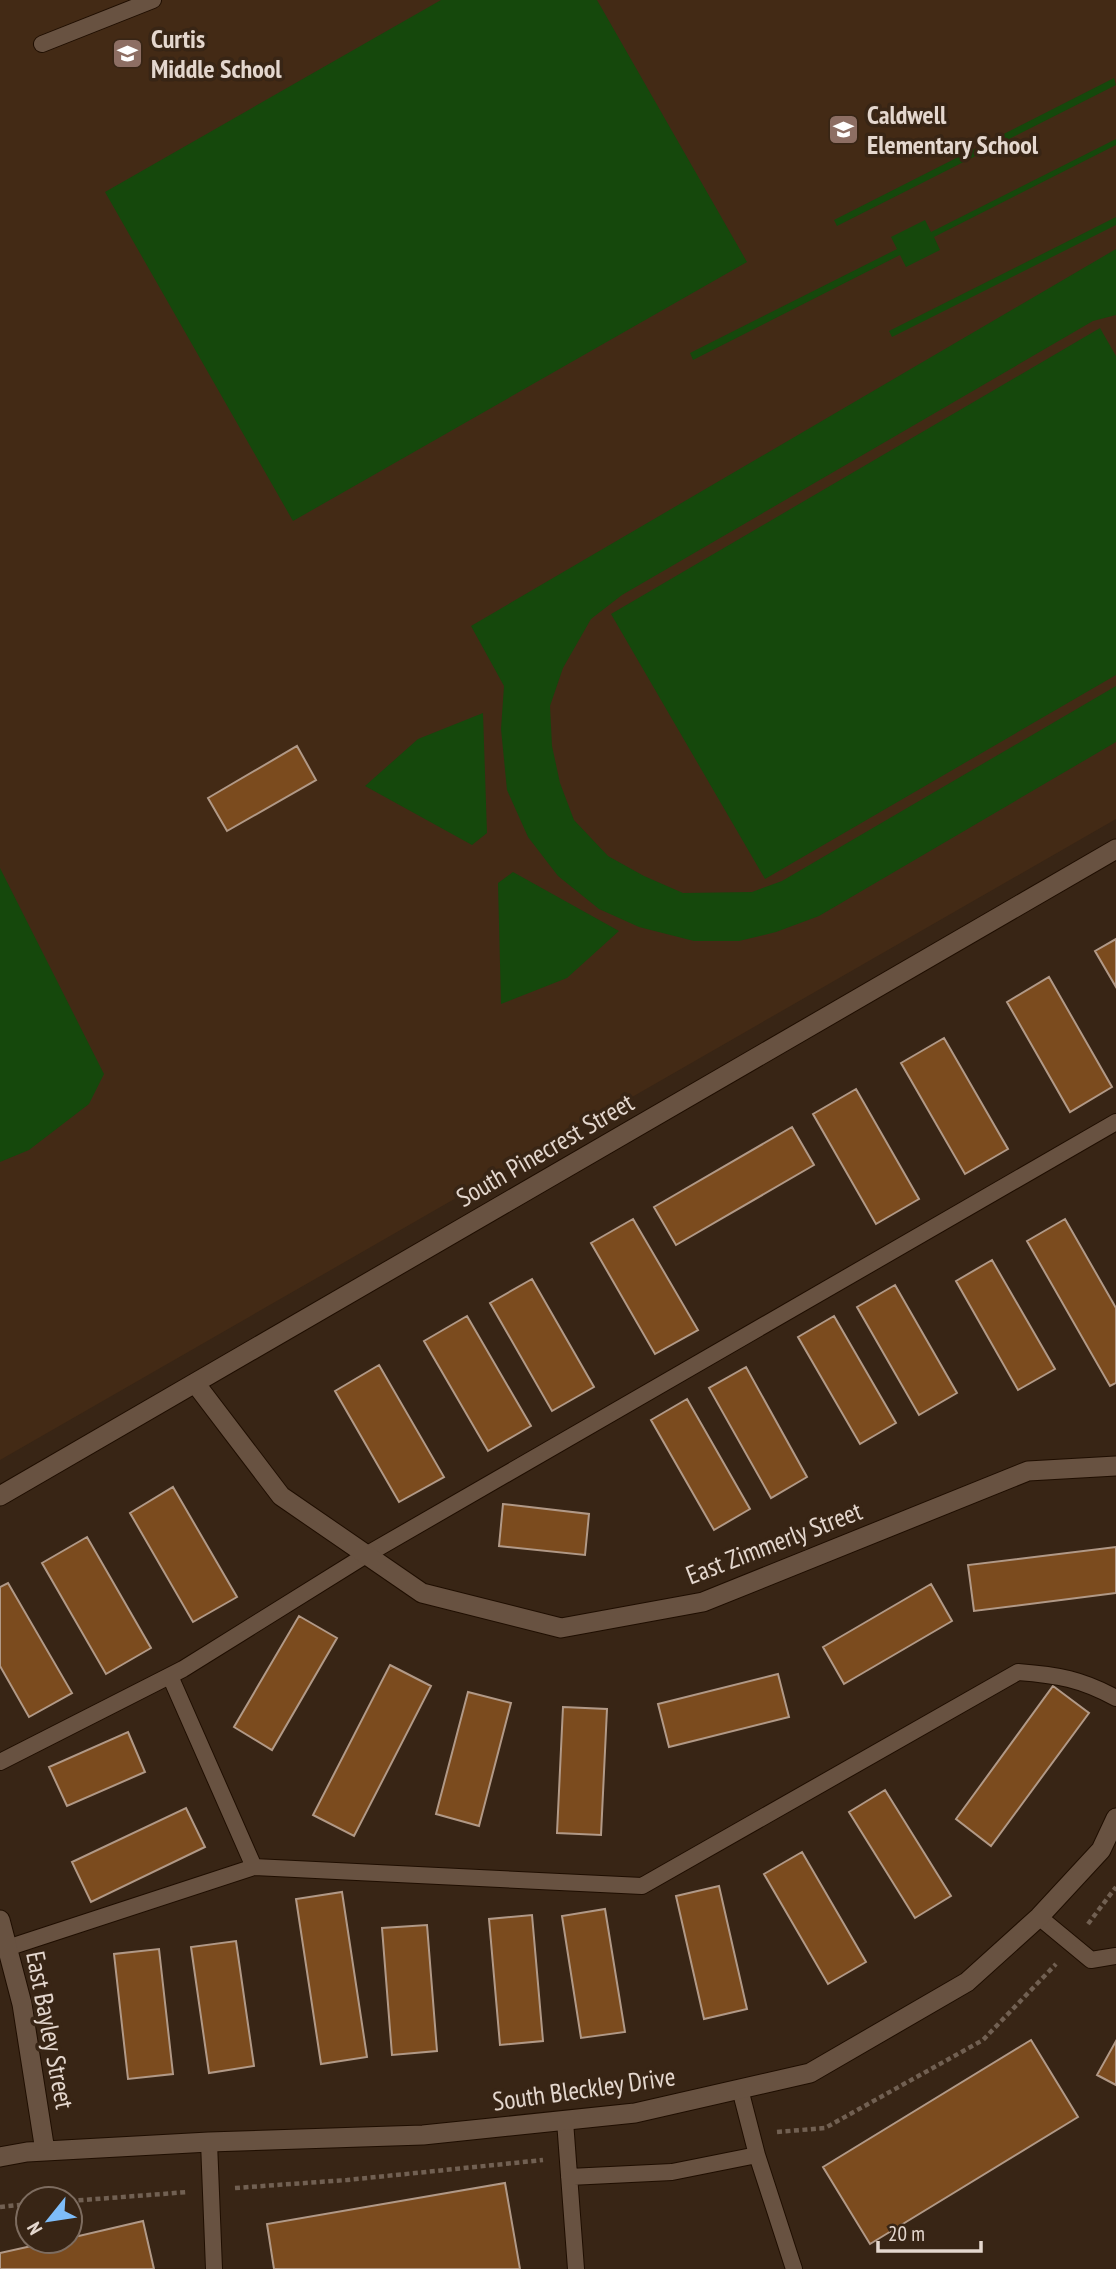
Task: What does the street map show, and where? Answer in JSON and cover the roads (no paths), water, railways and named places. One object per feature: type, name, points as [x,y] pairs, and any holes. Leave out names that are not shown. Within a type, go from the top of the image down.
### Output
[{"type":"street","name":"South Pinecrest Street","points":[[0,1496],[1116,849]]},
{"type":"street","name":"East Zimmerly Street","points":[[195,1383],[281,1496],[422,1593],[561,1628],[703,1602],[1027,1471],[1116,1466]]},
{"type":"street","name":"South Bleckley Drive","points":[[0,2157],[45,2151],[209,2142],[422,2136],[635,2113],[810,2073],[967,1982],[1039,1917],[1101,1850],[1116,1818]]},
{"type":"street","name":"East Bayley Street","points":[[0,1920],[22,2004],[45,2151]]},
{"type":"lane","points":[[42,44],[153,0]]},
{"type":"lane","points":[[0,1762],[170,1676],[366,1555],[1116,1122]]},
{"type":"lane","points":[[7,1948],[254,1867],[642,1886],[1018,1672],[1059,1675],[1094,1686],[1116,1698]]},
{"type":"lane","points":[[170,1676],[254,1867]]},
{"type":"lane","points":[[1039,1917],[1091,1960],[1116,1956]]},
{"type":"lane","points":[[740,2089],[757,2155],[794,2269]]},
{"type":"lane","points":[[565,2121],[576,2269]]},
{"type":"lane","points":[[209,2142],[214,2269]]},
{"type":"lane","points":[[569,2177],[671,2172],[757,2155]]},
{"type":"place","name":"Curtis Middle School","points":[[128,54]]},
{"type":"place","name":"Caldwell Elementary School","points":[[844,130]]}]
